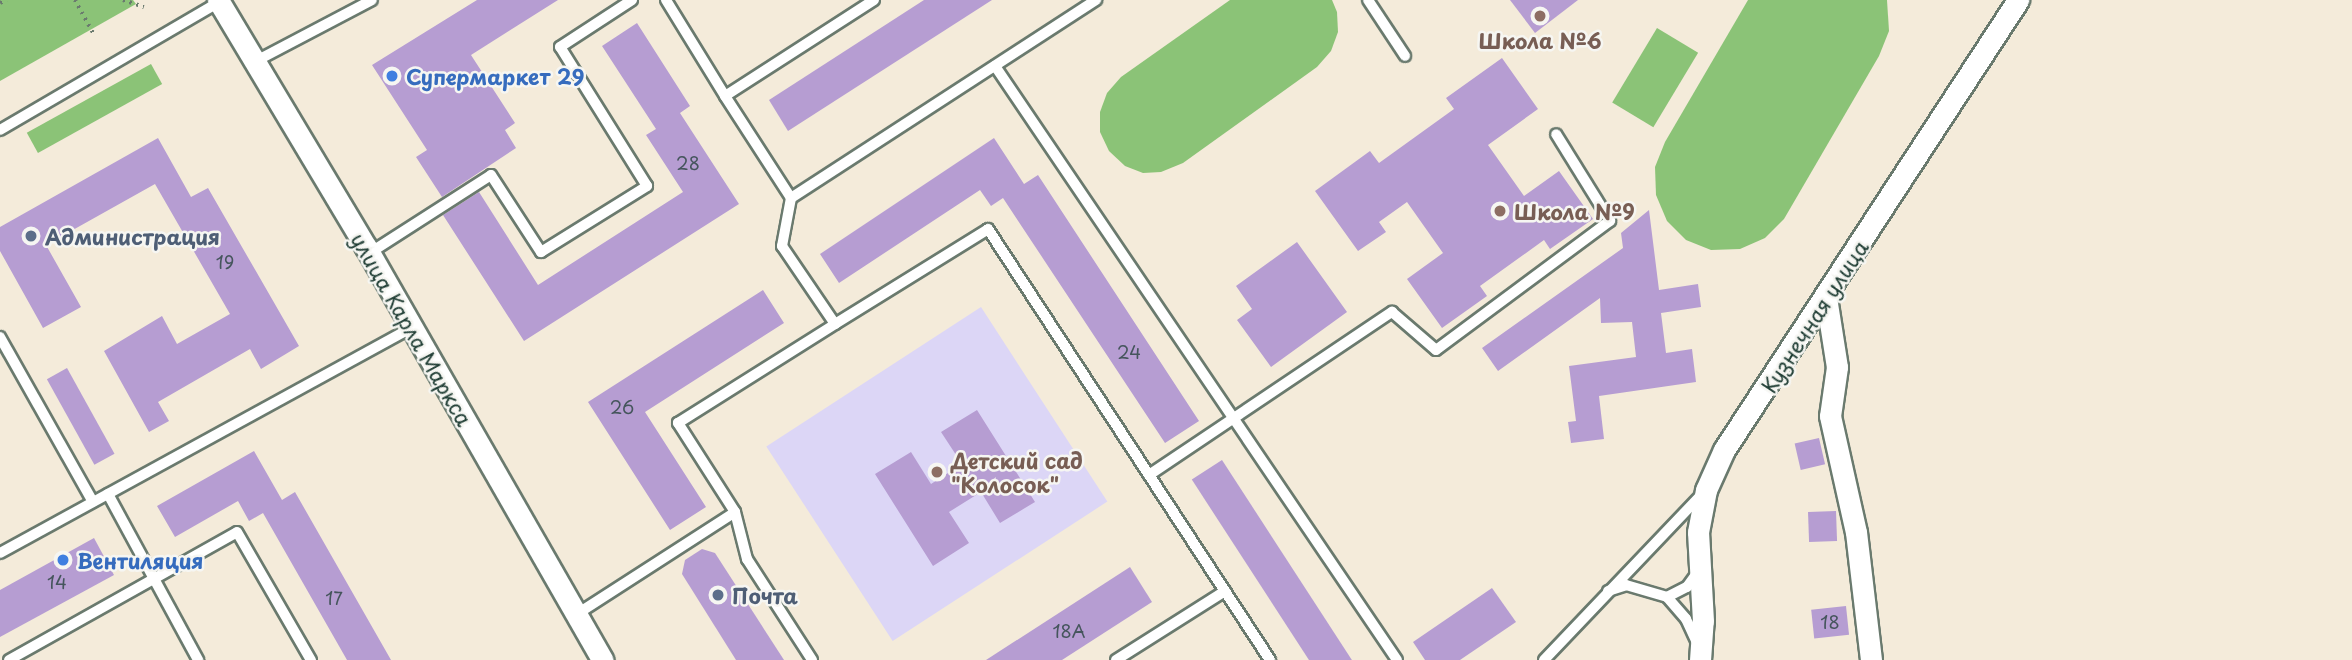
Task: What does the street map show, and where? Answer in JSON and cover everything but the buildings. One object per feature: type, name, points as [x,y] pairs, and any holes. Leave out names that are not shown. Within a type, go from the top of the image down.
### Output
[{"type":"street","name":"Кузнечная улица","points":[[1700,656],[1703,621],[1698,532],[1706,490],[1724,450],[2018,0]]},
{"type":"street","name":"улица Карла Маркса","points":[[218,1],[603,660]]},
{"type":"street","points":[[1826,297],[1836,367],[1829,416],[1856,533],[1871,660]]},
{"type":"lane","points":[[254,62],[372,0]]},
{"type":"lane","points":[[368,254],[491,174],[541,253],[646,186],[560,47],[632,0]]},
{"type":"lane","points":[[667,0],[791,198],[782,246],[835,324]]},
{"type":"lane","points":[[725,96],[874,0]]},
{"type":"lane","points":[[791,198],[1096,0]]},
{"type":"lane","points":[[1368,0],[1405,56]]},
{"type":"lane","points":[[0,130],[218,1]]},
{"type":"lane","points":[[995,66],[1397,660]]},
{"type":"lane","points":[[1149,475],[1392,312],[1436,350],[1610,221],[1556,134]]},
{"type":"lane","points":[[812,660],[747,559],[735,512],[678,423],[988,229],[1270,660]]},
{"type":"lane","points":[[0,553],[411,328]]},
{"type":"lane","points":[[0,337],[93,502]]},
{"type":"lane","points":[[1544,660],[1706,490]]},
{"type":"lane","points":[[108,494],[198,660]]},
{"type":"lane","points":[[577,614],[735,512]]},
{"type":"lane","points":[[9,660],[237,532],[311,660]]},
{"type":"lane","points":[[1667,597],[1687,587],[1700,566]]},
{"type":"lane","points":[[1606,592],[1626,584],[1667,597],[1686,619],[1700,656]]},
{"type":"lane","points":[[1116,660],[1224,591]]},
{"type":"path","points":[[0,3],[5,0]]},
{"type":"path","points":[[75,0],[94,34]]},
{"type":"path","points":[[123,0],[144,7]]},
{"type":"shaded area","name":"Детский сад \"Колосок\"","points":[[981,307],[1107,502],[893,641],[766,446]]},
{"type":"green space","points":[[0,0],[133,0],[136,4],[0,81]]},
{"type":"green space","points":[[1230,0],[1332,0],[1337,12],[1338,32],[1331,51],[1317,67],[1183,163],[1161,172],[1143,173],[1125,166],[1109,151],[1100,132],[1100,112],[1107,93],[1121,77]]},
{"type":"green space","points":[[1748,0],[1887,0],[1889,31],[1879,56],[1784,219],[1765,238],[1740,249],[1711,250],[1686,240],[1667,221],[1656,195],[1655,167],[1665,142]]},
{"type":"green space","points":[[1657,28],[1698,53],[1653,127],[1612,103]]},
{"type":"green space","points":[[151,64],[162,84],[38,153],[27,133]]},
{"type":"place","name":"Школа №6","points":[[1540,16]]},
{"type":"place","name":"Супермаркет 29","points":[[392,76]]},
{"type":"place","name":"Школа №9","points":[[1500,211]]},
{"type":"place","name":"Администрация","points":[[31,236]]},
{"type":"place","name":"Детский сад \"Колосок\"","points":[[937,472]]},
{"type":"place","name":"Вентиляция","points":[[63,560]]},
{"type":"place","name":"Почта","points":[[718,595]]}]
